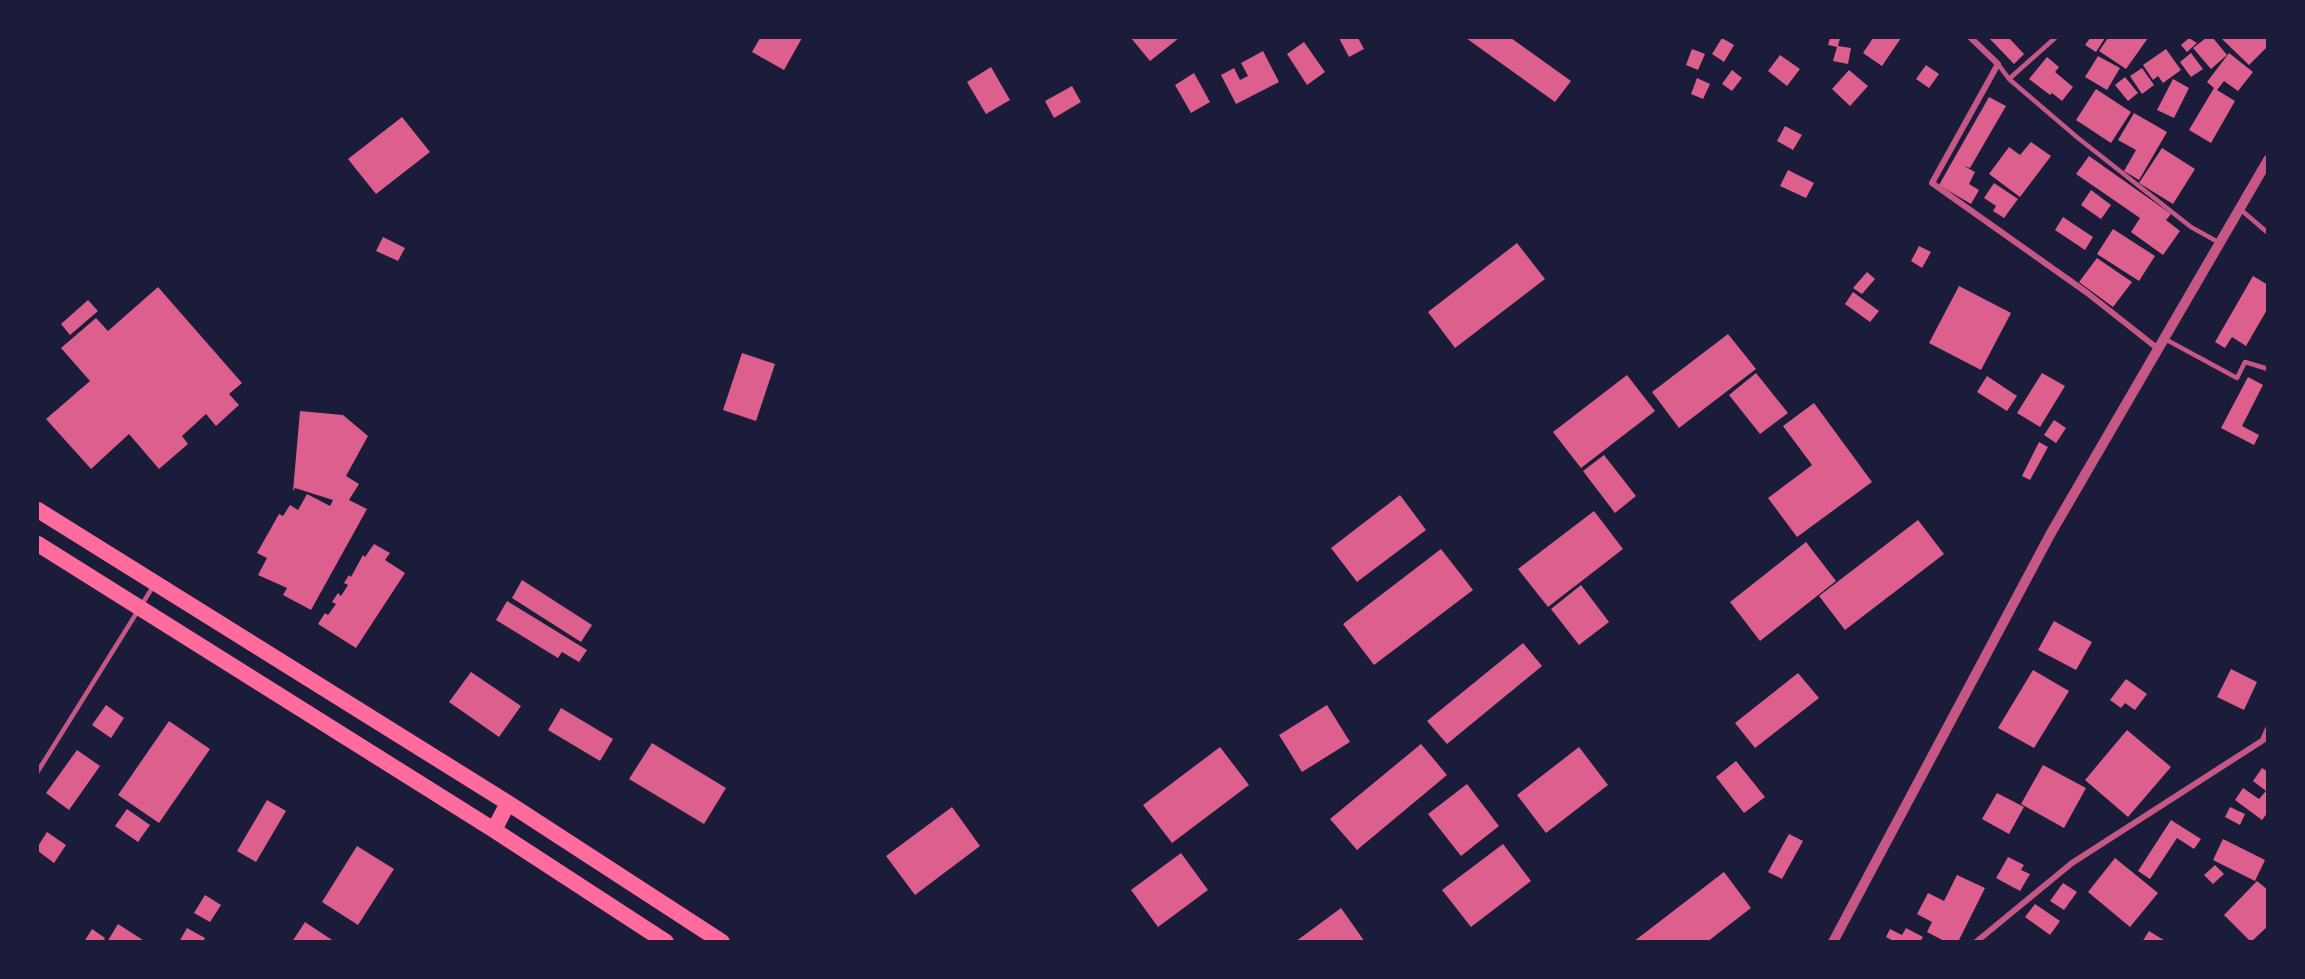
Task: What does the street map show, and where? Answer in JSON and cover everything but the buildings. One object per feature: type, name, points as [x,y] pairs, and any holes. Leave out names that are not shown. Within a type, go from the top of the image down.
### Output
[{"type":"highway","points":[[38,510],[508,803],[722,942]]},
{"type":"highway","points":[[38,544],[494,830],[666,942]]},
{"type":"highway","points":[[494,830],[508,803]]},
{"type":"street","points":[[1971,38],[1998,64],[1932,183],[2086,292],[2157,348]]},
{"type":"street","points":[[1833,942],[2051,533],[2218,242],[2268,160]]},
{"type":"street","points":[[1976,942],[2072,863],[2265,737]]},
{"type":"lane","points":[[2009,79],[2055,38]]},
{"type":"lane","points":[[1998,64],[2009,79],[2078,138],[2191,227],[2218,242]]},
{"type":"lane","points":[[2238,208],[2268,232]]},
{"type":"lane","points":[[2163,338],[2237,378],[2245,362],[2268,369]]},
{"type":"lane","points":[[38,771],[155,584]]},
{"type":"lane","points":[[2265,737],[2268,727]]}]
